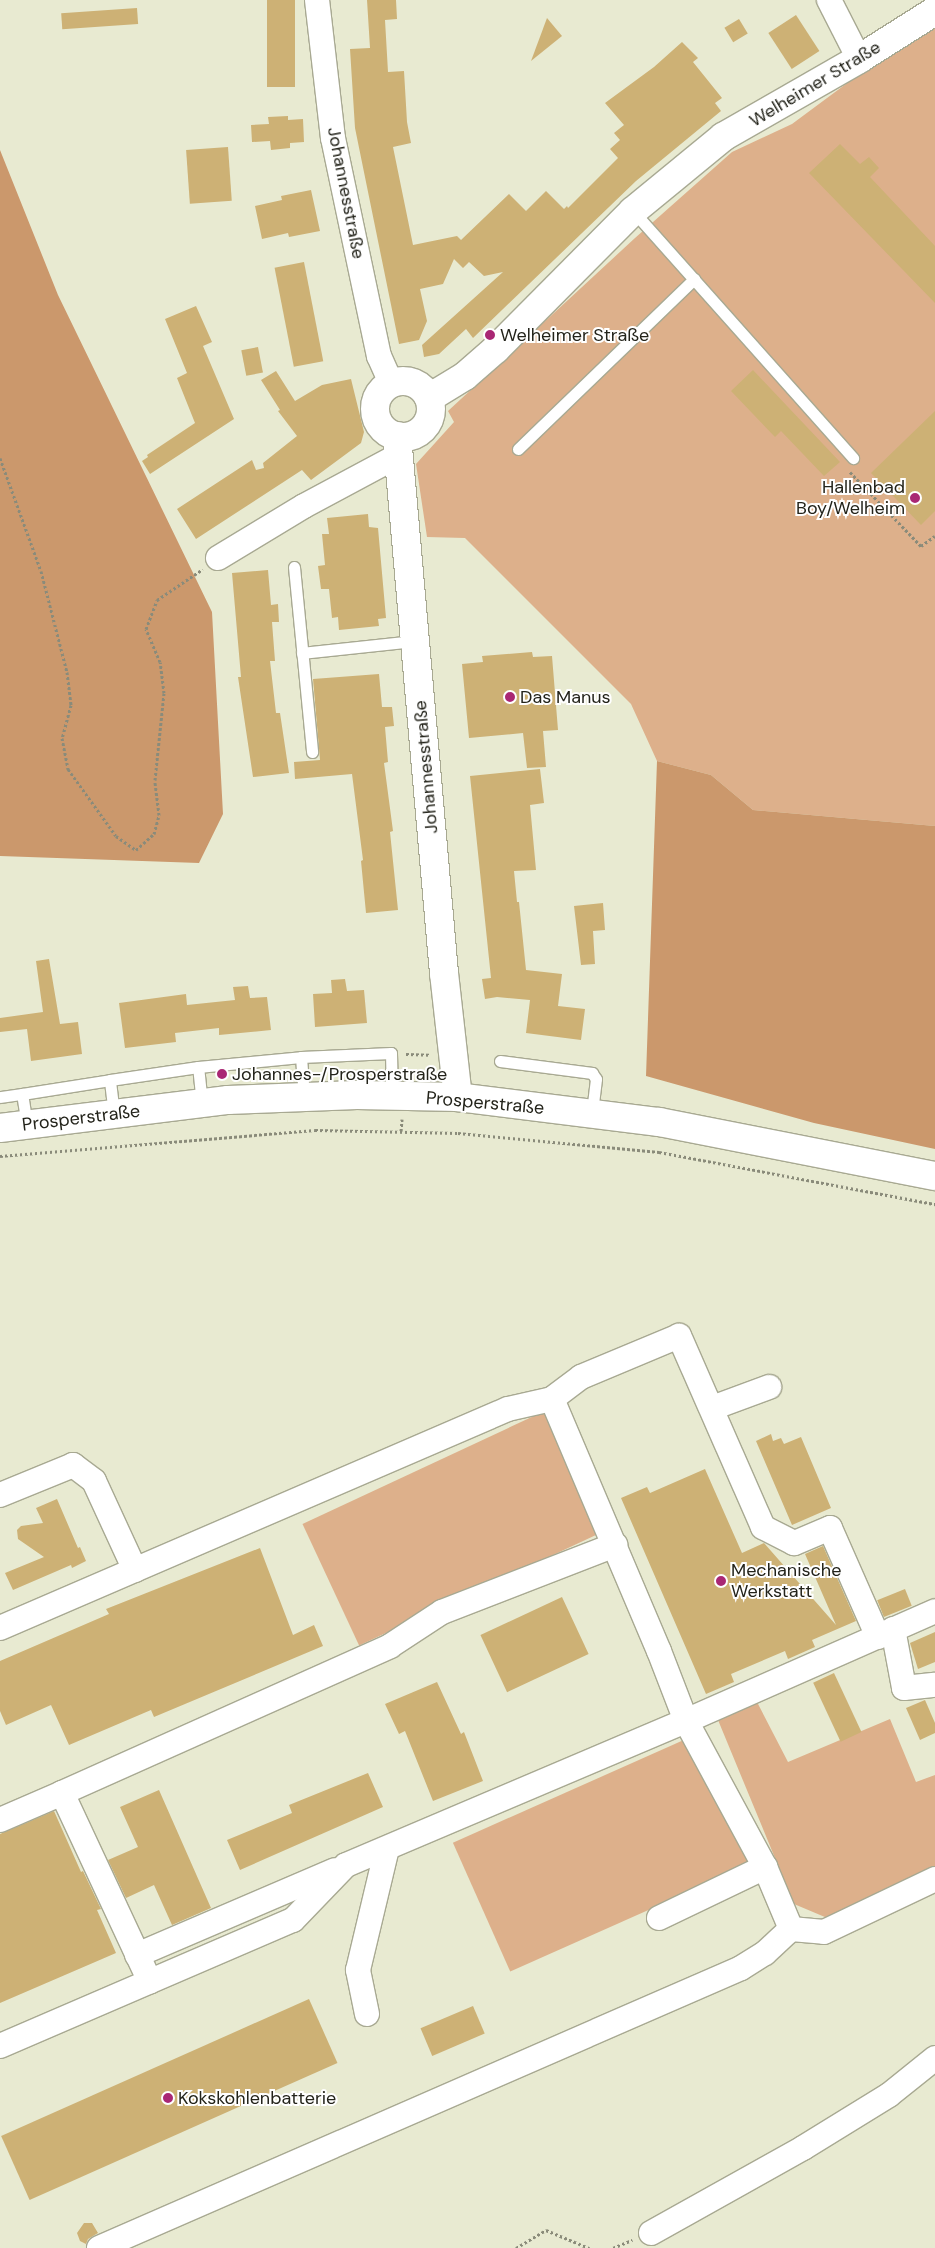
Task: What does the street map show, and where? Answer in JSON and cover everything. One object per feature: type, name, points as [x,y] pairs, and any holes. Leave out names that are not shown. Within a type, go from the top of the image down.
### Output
[{"type":"street","name":"Johannesstraße","points":[[317,0],[333,138],[379,356],[391,383]]},
{"type":"street","points":[[829,0],[860,59]]},
{"type":"street","name":"Welheimer Straße","points":[[429,398],[465,376],[496,349],[633,210],[723,137],[860,59],[935,11]]},
{"type":"street","points":[[218,558],[304,506],[417,434],[425,427],[430,418],[432,408],[429,398],[423,388],[413,382],[402,380],[391,383],[378,395],[375,412],[382,428],[398,446]]},
{"type":"street","name":"Johannesstraße","points":[[398,446],[444,973],[458,1097]]},
{"type":"street","name":"Prosperstraße","points":[[0,1128],[228,1100],[304,1097],[458,1097],[659,1122],[935,1176]]},
{"type":"street","points":[[0,1628],[508,1409],[552,1399],[581,1377],[679,1336],[763,1527],[794,1543],[830,1528],[886,1633],[904,1688],[935,1685]]},
{"type":"street","points":[[712,1408],[769,1387]]},
{"type":"street","points":[[552,1399],[615,1545],[686,1721],[765,1867],[790,1929]]},
{"type":"street","points":[[0,1495],[73,1466],[94,1481],[135,1570]]},
{"type":"street","points":[[0,1820],[390,1646],[442,1612],[615,1545]]},
{"type":"street","points":[[137,1955],[686,1721],[935,1611]]},
{"type":"street","points":[[62,1793],[150,1982]]},
{"type":"street","points":[[367,2014],[358,1970],[387,1848]]},
{"type":"street","points":[[0,2046],[293,1920],[346,1866]]},
{"type":"street","points":[[659,1918],[765,1867]]},
{"type":"street","points":[[99,2248],[741,1968],[765,1953],[790,1929],[824,1932],[935,1879]]},
{"type":"street","points":[[651,2233],[811,2143],[889,2095],[935,2058]]},
{"type":"lane","points":[[633,210],[854,458]]},
{"type":"lane","points":[[518,449],[694,279]]},
{"type":"lane","points":[[294,567],[312,752]]},
{"type":"lane","points":[[302,653],[415,640]]},
{"type":"lane","points":[[0,1096],[198,1067],[301,1057],[391,1053],[392,1096]]},
{"type":"lane","points":[[301,1057],[304,1097]]},
{"type":"lane","points":[[500,1061],[592,1073],[596,1079],[592,1114]]},
{"type":"lane","points":[[198,1067],[202,1104]]},
{"type":"lane","points":[[110,1080],[114,1114]]},
{"type":"lane","points":[[22,1094],[27,1125]]},
{"type":"path","points":[[0,458],[41,571],[67,672],[71,705],[62,738],[68,769],[116,836],[136,850],[154,834],[159,815],[155,780],[164,693],[160,662],[146,629],[158,600],[218,558]]},
{"type":"path","points":[[854,458],[847,469],[920,546],[935,536]]},
{"type":"path","points":[[0,1156],[315,1130],[458,1133],[659,1152],[935,1204]]},
{"type":"path","points":[[516,2248],[546,2230],[589,2248]]},
{"type":"shaded area","points":[[935,26],[935,826],[753,810],[711,775],[657,761],[631,704],[465,538],[427,537],[416,464],[454,422],[448,411],[635,238],[732,152],[792,124],[850,81]]},
{"type":"shaded area","points":[[0,150],[58,295],[212,612],[223,814],[199,863],[0,856]]},
{"type":"shaded area","points":[[657,761],[711,775],[753,810],[935,826],[935,1149],[814,1123],[646,1076]]},
{"type":"shaded area","points":[[549,1409],[606,1530],[359,1645],[302,1524]]},
{"type":"shaded area","points":[[757,1702],[788,1762],[890,1719],[916,1782],[935,1775],[935,1871],[832,1920],[794,1904],[718,1720]]},
{"type":"shaded area","points":[[695,1735],[752,1864],[510,1972],[453,1843]]},
{"type":"building","points":[[267,0],[295,0],[295,87],[267,87]]},
{"type":"building","points":[[367,0],[396,0],[397,19],[385,20],[388,72],[404,71],[407,122],[411,143],[393,147],[413,245],[457,236],[461,240],[509,194],[526,211],[546,191],[564,209],[567,206],[568,208],[618,158],[610,149],[620,140],[614,133],[624,125],[605,103],[654,67],[682,42],[698,58],[693,62],[722,98],[715,103],[721,111],[636,181],[473,338],[466,329],[439,354],[424,357],[422,345],[503,272],[484,276],[469,262],[463,268],[454,259],[443,284],[420,289],[427,321],[419,340],[399,344],[355,128],[350,49],[370,48]]},
{"type":"building","points":[[137,8],[138,24],[62,29],[61,13]]},
{"type":"building","points":[[796,15],[819,51],[792,69],[768,33]]},
{"type":"building","points":[[547,18],[562,36],[531,61]]},
{"type":"building","points":[[739,19],[748,34],[733,42],[724,28]]},
{"type":"building","points":[[288,116],[288,120],[303,119],[304,142],[290,143],[290,148],[271,150],[270,141],[252,142],[251,125],[269,124],[268,117]]},
{"type":"building","points":[[840,144],[860,164],[869,157],[879,168],[870,177],[935,246],[935,303],[809,173]]},
{"type":"building","points":[[228,147],[232,201],[190,204],[186,150]]},
{"type":"building","points":[[311,190],[320,231],[289,237],[288,233],[262,239],[255,206],[282,200],[281,196]]},
{"type":"building","points":[[304,262],[323,361],[294,367],[275,268]]},
{"type":"building","points":[[196,306],[212,342],[203,346],[234,419],[150,474],[142,461],[148,457],[147,455],[195,423],[177,378],[187,373],[165,319]]},
{"type":"building","points":[[258,347],[263,373],[246,376],[241,350]]},
{"type":"building","points":[[753,370],[840,462],[824,476],[781,431],[775,437],[731,391]]},
{"type":"building","points":[[276,371],[295,401],[322,385],[351,379],[364,432],[361,443],[311,480],[302,470],[196,539],[177,509],[252,460],[256,470],[264,468],[263,463],[297,436],[278,411],[280,410],[261,380]]},
{"type":"building","name":"Hallenbad Boy/Welheim","points":[[935,411],[935,511],[921,525],[871,473]]},
{"type":"building","points":[[368,514],[369,527],[378,528],[386,618],[378,619],[379,626],[339,630],[338,617],[332,618],[329,589],[321,589],[318,566],[325,565],[322,534],[329,534],[327,518]]},
{"type":"building","points":[[268,570],[271,605],[278,604],[279,622],[272,622],[275,661],[270,661],[276,713],[280,713],[289,773],[253,777],[238,677],[241,677],[232,573]]},
{"type":"building","name":"Das Manus","points":[[532,652],[533,657],[552,656],[558,730],[543,731],[546,767],[527,768],[523,733],[469,738],[462,664],[483,662],[482,656]]},
{"type":"building","points":[[379,674],[382,707],[392,707],[394,726],[385,727],[388,762],[384,763],[393,831],[390,832],[398,910],[366,913],[361,861],[363,860],[352,774],[295,779],[294,762],[320,760],[313,679]]},
{"type":"building","points":[[540,769],[544,803],[530,805],[536,870],[514,871],[526,970],[562,974],[558,1006],[585,1009],[581,1040],[526,1033],[530,1000],[497,997],[485,999],[482,979],[491,978],[470,776]]},
{"type":"building","points":[[603,903],[605,930],[593,931],[595,964],[581,965],[574,906]]},
{"type":"building","points":[[49,959],[60,1024],[78,1022],[82,1054],[31,1061],[27,1029],[0,1032],[0,1018],[43,1012],[36,961]]},
{"type":"building","points":[[345,979],[347,991],[364,990],[367,1023],[315,1027],[313,994],[332,993],[331,980]]},
{"type":"building","points":[[248,986],[250,998],[267,997],[271,1030],[219,1035],[219,1028],[175,1033],[176,1042],[125,1048],[119,1003],[186,994],[187,1005],[235,1000],[233,987]]},
{"type":"building","points":[[771,1434],[773,1441],[781,1438],[784,1444],[801,1437],[831,1508],[792,1525],[756,1441]]},
{"type":"building","points":[[705,1469],[742,1553],[764,1543],[836,1625],[805,1554],[823,1546],[856,1621],[812,1640],[815,1647],[788,1659],[785,1651],[731,1674],[734,1682],[706,1694],[621,1498],[647,1487],[650,1493]]},
{"type":"building","points":[[57,1499],[78,1548],[80,1547],[86,1561],[72,1568],[71,1565],[13,1590],[5,1573],[44,1557],[18,1539],[17,1530],[21,1526],[43,1523],[36,1508]]},
{"type":"building","points":[[260,1548],[293,1635],[314,1625],[323,1646],[154,1717],[151,1710],[69,1745],[51,1705],[6,1725],[0,1711],[0,1661],[109,1614],[106,1609]]},
{"type":"building","points":[[905,1589],[912,1606],[884,1617],[877,1600]]},
{"type":"building","points":[[562,1597],[589,1654],[507,1692],[480,1635]]},
{"type":"building","points":[[935,1632],[935,1662],[918,1669],[910,1643]]},
{"type":"building","points":[[834,1673],[861,1732],[841,1742],[813,1683]]},
{"type":"building","points":[[437,1682],[461,1734],[464,1732],[483,1781],[433,1801],[405,1731],[399,1734],[385,1704]]},
{"type":"building","points":[[925,1700],[935,1723],[935,1733],[920,1740],[906,1708]]},
{"type":"building","points":[[368,1773],[383,1807],[240,1870],[227,1840],[292,1813],[289,1805]]},
{"type":"building","points":[[159,1790],[211,1908],[172,1925],[154,1885],[126,1898],[108,1860],[138,1847],[120,1807]]},
{"type":"building","points":[[54,1811],[81,1872],[83,1871],[101,1909],[97,1910],[116,1953],[0,2003],[0,1834]]},
{"type":"building","name":"Kokskohlenbatterie","points":[[309,1999],[337,2063],[30,2200],[1,2136]]},
{"type":"building","points":[[473,2006],[485,2034],[432,2056],[421,2028]]},
{"type":"building","points":[[84,2223],[92,2223],[98,2233],[88,2239],[86,2244],[80,2241],[77,2233]]},
{"type":"place","name":"Welheimer Straße","points":[[490,335]]},
{"type":"place","name":"Hallenbad Boy/Welheim","points":[[915,498]]},
{"type":"place","name":"Das Manus","points":[[510,697]]},
{"type":"place","name":"Johannes-/Prosperstraße","points":[[222,1074]]},
{"type":"place","name":"Mechanische Werkstatt","points":[[721,1581]]},
{"type":"place","name":"Kokskohlenbatterie","points":[[168,2098]]}]
